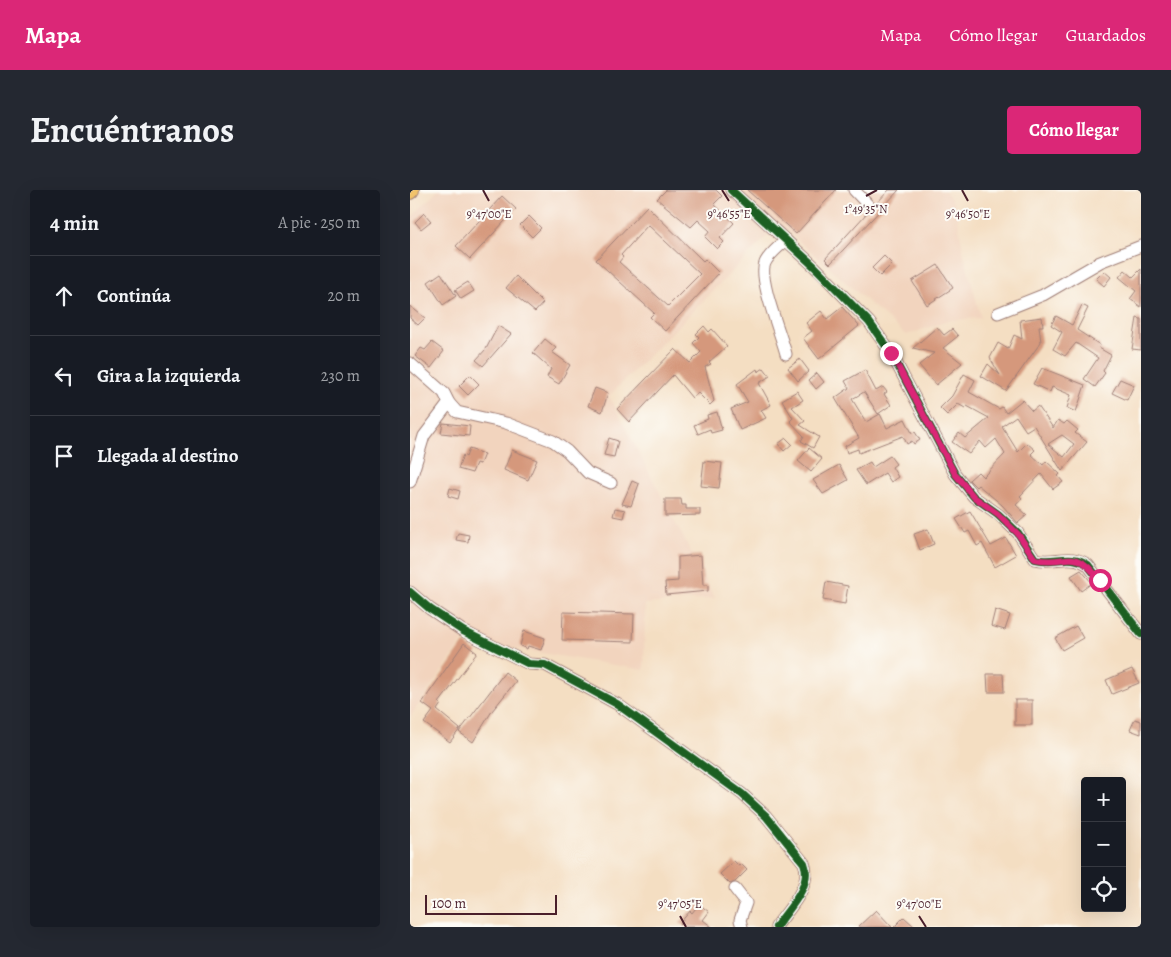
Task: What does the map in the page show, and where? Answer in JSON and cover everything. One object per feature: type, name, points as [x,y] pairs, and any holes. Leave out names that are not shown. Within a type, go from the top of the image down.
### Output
[{"type":"street","points":[[731,190],[786,240],[869,322],[904,375],[955,474],[974,497],[1008,524],[1035,559],[1071,557],[1081,560],[1088,565],[1141,634]]},
{"type":"street","points":[[854,190],[869,206]]},
{"type":"street","points":[[786,240],[768,258],[763,269],[767,294],[786,354]]},
{"type":"street","points":[[998,313],[1043,295],[1100,262],[1141,246]]},
{"type":"street","points":[[410,363],[444,393],[448,403],[458,412],[512,425],[554,441],[588,473],[611,483]]},
{"type":"street","points":[[410,482],[424,436],[448,403]]},
{"type":"street","points":[[410,592],[430,609],[463,631],[529,664],[545,665],[617,704],[742,794],[770,821],[804,863],[807,870],[804,886],[776,927]]},
{"type":"street","points":[[735,889],[746,903],[740,920],[742,927]]},
{"type":"shaded area","points":[[438,190],[945,190],[956,207],[963,251],[981,318],[951,320],[906,335],[779,224],[609,396],[715,598],[645,604],[644,670],[464,640],[410,717],[410,219]]},
{"type":"building","points":[[666,190],[716,190],[722,196],[714,204],[734,223],[720,238],[724,242],[717,249],[705,237],[710,231],[698,220],[691,227],[657,199]]},
{"type":"building","points":[[747,190],[836,190],[796,234]]},
{"type":"building","points":[[889,190],[899,190],[830,264],[825,259],[867,213],[874,211],[876,204]]},
{"type":"building","points":[[502,196],[516,209],[470,259],[456,246]]},
{"type":"building","points":[[647,206],[703,261],[705,259],[719,273],[665,331],[650,317],[654,313],[596,260]],"holes":[[[648,225],[700,274],[668,306],[619,262],[623,257],[621,255]]]},
{"type":"building","points":[[424,213],[431,221],[421,229],[415,222]]},
{"type":"building","points":[[529,216],[541,228],[532,237],[520,225]]},
{"type":"building","points":[[884,256],[892,264],[880,276],[872,268]]},
{"type":"building","points":[[938,265],[953,288],[927,305],[912,281]]},
{"type":"building","points":[[1141,269],[1141,307],[1130,299],[1136,291],[1119,277],[1125,270],[1133,277]]},
{"type":"building","points":[[1104,271],[1111,277],[1104,286],[1096,279]]},
{"type":"building","points":[[441,273],[456,296],[443,305],[428,282]]},
{"type":"building","points":[[516,276],[543,303],[535,312],[506,288]]},
{"type":"building","points":[[468,282],[474,291],[461,299],[455,290]]},
{"type":"building","points":[[1082,305],[1088,308],[1077,330],[1100,345],[1099,348],[1111,355],[1103,371],[1105,373],[1095,387],[1084,379],[1098,358],[1076,343],[1065,356],[1053,349],[1062,332],[1051,325],[1056,316],[1072,325]]},
{"type":"building","points":[[410,306],[425,318],[418,325],[410,318]]},
{"type":"building","points":[[842,307],[859,326],[819,359],[803,338],[812,331],[806,323],[821,311],[827,319]]},
{"type":"building","points":[[1042,317],[1043,326],[1039,326],[1041,342],[1006,391],[981,376],[988,364],[1000,375],[990,358],[998,343],[1008,349],[1014,335],[1022,339],[1020,320]]},
{"type":"building","points":[[1137,318],[1141,319],[1141,350],[1132,349]]},
{"type":"building","points":[[498,326],[511,334],[483,366],[476,360],[486,349]]},
{"type":"building","points":[[704,326],[709,332],[712,329],[727,346],[709,362],[711,364],[705,367],[714,401],[710,405],[698,393],[692,398],[673,375],[629,422],[617,409],[675,349],[690,363],[701,352],[693,343],[699,337],[696,334]]},
{"type":"building","points":[[937,327],[944,335],[952,329],[958,336],[943,348],[962,363],[936,385],[919,365],[934,353],[913,348]]},
{"type":"building","points":[[545,339],[556,348],[552,352],[570,365],[559,384],[547,377],[551,369],[533,353]]},
{"type":"building","points":[[432,342],[444,351],[431,368],[415,356],[421,348],[425,350]]},
{"type":"building","points":[[800,359],[809,371],[798,381],[788,368]]},
{"type":"building","points":[[764,368],[770,376],[759,383],[771,405],[761,410],[766,418],[740,430],[731,409],[748,402],[737,384],[757,369],[758,372]]},
{"type":"building","points":[[1042,368],[1085,385],[1076,412],[1067,408],[1071,395],[1052,387],[1050,392],[1033,384]]},
{"type":"building","points":[[865,370],[876,391],[883,387],[887,392],[884,394],[891,405],[878,414],[864,392],[852,399],[866,422],[880,414],[887,428],[905,419],[912,433],[915,432],[920,440],[914,444],[912,441],[907,444],[903,436],[859,453],[858,449],[847,453],[845,446],[859,438],[835,398],[849,388],[845,381]]},
{"type":"building","points":[[817,373],[824,382],[816,389],[809,380]]},
{"type":"building","points":[[964,374],[975,380],[969,392],[999,409],[1002,407],[1006,413],[1022,400],[1032,411],[1038,406],[1053,428],[1058,420],[1064,424],[1067,421],[1078,430],[1075,433],[1087,442],[1062,471],[1034,426],[1026,431],[1016,416],[1002,426],[1018,452],[1027,443],[1035,450],[1031,454],[1043,465],[1046,461],[1060,474],[1058,476],[1063,482],[1053,489],[1041,474],[1020,496],[1022,498],[1016,505],[1027,515],[1018,523],[1002,505],[969,480],[978,472],[983,477],[1005,454],[996,439],[986,448],[980,441],[969,454],[952,442],[959,433],[965,438],[989,418],[967,406],[965,408],[958,404],[947,415],[940,408],[952,396]],"holes":[[[1062,435],[1074,444],[1064,457],[1048,444]]]},
{"type":"building","points":[[470,375],[479,384],[468,395],[459,386]]},
{"type":"building","points":[[1120,379],[1134,385],[1127,400],[1112,393]]},
{"type":"building","points":[[595,388],[608,393],[602,412],[588,406]]},
{"type":"building","points":[[797,391],[803,400],[792,407],[805,421],[800,425],[819,437],[813,448],[801,441],[804,436],[790,421],[793,418],[782,400]]},
{"type":"building","points":[[717,412],[722,430],[711,433],[710,429],[698,434],[694,425],[708,419],[707,415]]},
{"type":"building","points":[[443,423],[470,426],[469,436],[441,433]]},
{"type":"building","points":[[609,438],[618,441],[614,457],[604,455]]},
{"type":"building","points":[[786,438],[792,444],[784,451],[778,444]]},
{"type":"building","points":[[809,448],[822,459],[811,472],[798,461]]},
{"type":"building","points":[[469,449],[484,454],[480,464],[476,463],[472,473],[458,469],[463,455],[466,457]]},
{"type":"building","points":[[512,450],[537,460],[528,480],[504,470]]},
{"type":"building","points":[[890,456],[896,464],[892,467],[898,477],[891,482],[885,473],[866,485],[856,470],[870,462],[873,467]]},
{"type":"building","points":[[704,461],[722,463],[719,488],[701,486]]},
{"type":"building","points":[[839,465],[848,480],[823,494],[813,480]]},
{"type":"building","points":[[632,481],[639,484],[631,506],[622,504]]},
{"type":"building","points":[[450,488],[460,491],[458,499],[448,496]]},
{"type":"building","points":[[665,499],[681,499],[682,505],[686,505],[686,509],[700,509],[700,515],[665,516]]},
{"type":"building","points":[[615,508],[625,510],[623,518],[613,516]]},
{"type":"building","points":[[970,511],[991,546],[1006,538],[1016,555],[995,567],[982,543],[977,546],[969,531],[965,533],[956,519]]},
{"type":"building","points":[[928,529],[934,544],[920,550],[914,534]]},
{"type":"building","points":[[458,533],[469,535],[468,542],[456,540]]},
{"type":"building","points":[[701,555],[703,585],[708,585],[708,591],[666,595],[665,582],[678,581],[678,557]]},
{"type":"building","points":[[1081,570],[1092,583],[1081,591],[1071,576]]},
{"type":"building","points":[[826,582],[848,586],[845,604],[823,600]]},
{"type":"building","points":[[995,610],[1010,615],[1005,630],[991,626]]},
{"type":"building","points":[[563,612],[634,614],[633,642],[562,640]]},
{"type":"building","points":[[1076,626],[1083,638],[1062,650],[1055,638]]},
{"type":"building","points":[[524,631],[545,638],[541,650],[528,646],[527,649],[520,646]]},
{"type":"building","points":[[464,643],[477,653],[439,703],[441,704],[437,710],[460,729],[450,742],[424,723],[433,711],[422,703]]},
{"type":"building","points":[[1132,669],[1139,683],[1112,694],[1106,680]]},
{"type":"building","points":[[505,672],[516,681],[492,711],[473,742],[459,732]]},
{"type":"building","points":[[987,674],[1003,674],[1004,692],[988,692]]},
{"type":"building","points":[[1015,700],[1032,700],[1032,725],[1015,725]]},
{"type":"building","points":[[1135,719],[1141,721],[1141,734],[1130,730]]},
{"type":"building","points":[[734,861],[739,866],[741,864],[747,870],[735,882],[730,884],[720,874]]},
{"type":"building","points":[[699,904],[709,912],[703,920],[712,927],[685,927],[680,923]]},
{"type":"building","points":[[876,910],[892,927],[858,927]]},
{"type":"building","points":[[904,917],[915,927],[894,927]]},
{"type":"cycle path","points":[[731,190],[815,267],[869,322],[891,353],[955,474],[974,497],[998,514],[1018,533],[1035,559],[1075,559],[1088,565],[1141,634]]},
{"type":"cycle path","points":[[410,592],[430,609],[463,631],[529,664],[545,665],[617,704],[742,794],[766,816],[804,863],[806,872],[802,889],[793,905],[776,927]]},
{"type":"route","points":[[891,353],[955,474],[974,497],[998,514],[1018,534],[1035,559],[1071,557],[1081,560],[1088,565],[1100,580]]}]
